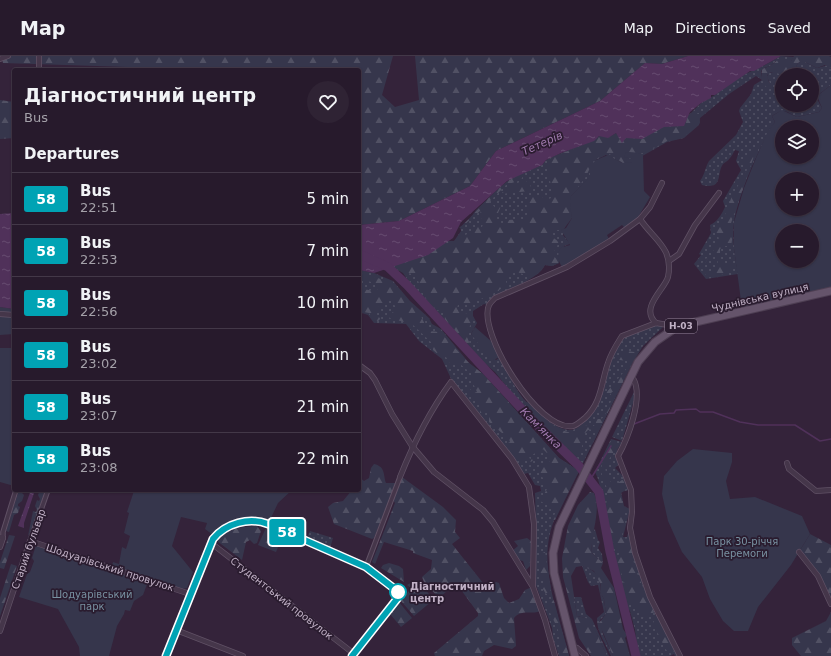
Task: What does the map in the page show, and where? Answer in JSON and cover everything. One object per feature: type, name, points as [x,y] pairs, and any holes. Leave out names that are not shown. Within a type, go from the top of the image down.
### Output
[{"type":"main road","name":"Чуднівська вулиця","points":[[597,451],[638,362],[647,349],[673,331],[697,321],[831,291]]},
{"type":"main road","name":"Чуднівська вулиця","points":[[597,451],[649,353],[673,331],[831,294]]},
{"type":"main road","name":"Н-03","points":[[575,656],[554,578],[553,558],[558,527],[597,451]]},
{"type":"main road","name":"Н-03","points":[[572,502],[562,528],[556,560],[560,586],[579,656]]},
{"type":"street","points":[[0,59],[8,56]]},
{"type":"street","points":[[39,56],[39,68]]},
{"type":"street","points":[[662,183],[650,207],[640,219],[606,244],[567,267],[495,298],[489,306],[489,323],[501,354],[518,387],[527,398],[556,421],[566,426],[578,424],[595,406],[607,364],[622,336],[656,323],[668,325],[673,331]]},
{"type":"street","points":[[669,261],[679,254],[695,225],[719,193]]},
{"type":"street","points":[[640,219],[663,246],[669,261],[668,278],[653,301],[652,316],[656,323]]},
{"type":"street","points":[[0,314],[12,316]]},
{"type":"street","points":[[361,366],[370,373],[375,380],[392,414],[412,446],[434,472],[483,510],[493,522],[533,587],[546,620],[555,656]]},
{"type":"street","points":[[634,380],[638,392],[633,416],[625,443],[618,456],[631,490],[632,512],[630,528],[634,553],[650,597],[680,656]]},
{"type":"street","points":[[366,567],[412,446],[434,405],[451,382],[512,459],[529,487],[534,524],[533,587]]},
{"type":"street","points":[[787,463],[789,469],[816,491],[831,490]]},
{"type":"street","points":[[0,547],[1,538],[15,492]]},
{"type":"street","name":"Старий бульвар","points":[[0,631],[47,492]]},
{"type":"street","points":[[166,656],[211,542],[220,531],[233,525],[246,522],[264,523],[366,567],[393,586],[398,592],[398,596],[352,655]]},
{"type":"street","name":"Шодуарівський провулок","points":[[30,541],[190,594]]},
{"type":"street","name":"Студентський провулок","points":[[211,542],[352,655]]},
{"type":"street","points":[[799,552],[818,576],[831,604]]},
{"type":"street","points":[[176,630],[243,656]]},
{"type":"street","points":[[577,648],[586,656]]},
{"type":"green space","points":[[1,56],[393,56],[382,95],[395,107],[419,100],[415,56],[688,56],[662,64],[645,63],[600,101],[496,151],[470,186],[399,221],[361,225],[361,68],[128,68],[3,63]]},
{"type":"green space","points":[[781,56],[794,57],[791,61],[776,61],[761,71],[761,78],[770,83],[767,77],[768,73],[775,72],[775,112],[780,112],[772,116],[775,122],[750,170],[740,198],[733,228],[738,274],[706,279],[694,264],[701,255],[699,254],[711,233],[710,225],[717,220],[722,213],[725,207],[723,201],[741,170],[736,161],[739,151],[735,150],[729,159],[723,164],[718,180],[714,185],[702,185],[700,181],[709,161],[736,135],[743,122],[739,111],[740,108],[751,94],[754,85],[762,80],[756,76],[729,94],[700,118],[699,125],[684,138],[667,142],[630,163],[622,163],[606,155],[596,160],[591,176],[571,196],[563,235],[570,244],[564,246],[559,263],[552,266],[545,265],[540,272],[533,277],[502,294],[487,305],[484,304],[473,311],[473,316],[477,323],[471,334],[496,360],[500,357],[522,397],[531,407],[551,423],[558,427],[571,430],[583,424],[599,403],[612,357],[622,340],[639,331],[659,326],[663,327],[643,346],[633,362],[583,463],[574,458],[565,446],[558,443],[554,437],[545,432],[540,423],[531,417],[495,372],[469,350],[450,325],[417,294],[403,273],[389,265],[448,241],[454,241],[461,231],[460,227],[468,222],[476,210],[490,197],[516,176],[542,165],[546,160],[587,142],[687,117],[701,103],[715,95],[741,76]]},
{"type":"green space","points":[[794,56],[829,56],[831,57],[831,68],[825,65],[817,68],[805,62],[799,62],[796,66],[797,68],[775,68],[775,73],[771,72],[767,75],[770,86],[766,87],[761,78],[762,69],[770,66],[779,59],[791,61]]},
{"type":"green space","points":[[799,62],[805,62],[817,68],[797,68],[796,66]]},
{"type":"green space","points":[[828,65],[831,68],[831,85],[819,94],[819,68],[817,68]]},
{"type":"green space","points":[[831,85],[831,287],[742,308],[734,249],[734,222],[744,188],[756,158],[768,131],[775,122],[772,116],[779,112],[786,112],[797,117],[819,112],[822,108],[819,101],[819,94]]},
{"type":"green space","points":[[0,100],[12,102],[12,138],[0,139]]},
{"type":"green space","points":[[819,103],[822,108],[819,112]]},
{"type":"green space","points":[[788,112],[819,112],[797,117]]},
{"type":"green space","points":[[691,113],[699,114],[700,123],[683,138],[667,141],[645,153],[626,152],[626,158],[633,160],[630,163],[623,163],[608,153],[594,160],[585,178],[571,196],[572,218],[563,230],[553,230],[550,232],[551,236],[559,242],[553,254],[554,257],[559,259],[559,263],[552,266],[545,265],[536,275],[532,276],[510,272],[505,277],[507,285],[491,295],[468,304],[458,305],[457,308],[459,312],[471,314],[474,318],[466,334],[469,342],[468,345],[464,344],[445,320],[444,313],[435,309],[429,304],[415,275],[398,270],[395,265],[448,241],[454,241],[471,232],[472,227],[482,227],[483,224],[480,215],[481,210],[461,228],[459,228],[499,188],[516,176],[523,176],[521,180],[506,185],[489,202],[497,209],[501,206],[495,220],[497,224],[502,225],[508,220],[526,219],[527,202],[529,197],[539,195],[547,200],[551,198],[552,190],[548,171],[550,159],[554,156],[585,145],[601,135],[608,138],[616,133],[622,142],[626,138],[643,139],[663,127],[676,127],[686,123],[687,117]]},
{"type":"green space","points":[[754,149],[758,149],[758,151],[754,156],[731,223],[733,234],[731,246],[723,246],[720,249],[720,260],[725,264],[731,263],[732,265],[727,274],[709,277],[705,274],[703,269],[704,259],[708,258],[705,264],[705,270],[708,274],[715,270],[718,264],[717,257],[710,247],[716,246],[719,241],[718,234],[713,231],[723,220],[732,196],[747,170],[744,159]]},
{"type":"green space","points":[[626,152],[643,154],[644,191],[650,197],[637,219],[625,228],[622,225],[607,235],[609,239],[562,267],[558,258],[559,250],[562,247],[570,245],[561,230],[566,228],[572,218],[570,207],[571,196],[590,176],[590,166],[596,160],[608,155],[622,163],[632,162],[632,159],[624,157]]},
{"type":"green space","points":[[524,180],[530,183],[531,188],[529,191],[501,194],[507,188]]},
{"type":"green space","points":[[361,270],[374,273],[393,281],[410,301],[429,318],[432,324],[441,329],[469,363],[483,374],[559,458],[579,471],[561,504],[554,521],[549,538],[547,553],[553,598],[569,656],[559,656],[553,638],[552,628],[534,580],[536,525],[535,493],[541,491],[540,486],[535,485],[528,473],[524,474],[453,383],[442,359],[419,341],[406,324],[374,323],[368,315],[361,314]]},
{"type":"green space","points":[[361,273],[387,281],[394,288],[401,291],[420,314],[428,331],[440,332],[469,363],[483,374],[559,458],[579,471],[555,520],[552,519],[556,512],[555,509],[540,501],[547,489],[542,476],[536,468],[550,461],[551,457],[543,449],[530,456],[529,458],[533,460],[531,462],[526,459],[515,460],[506,448],[506,444],[510,442],[509,439],[489,422],[489,410],[486,410],[484,414],[480,413],[480,404],[468,391],[469,388],[474,393],[477,392],[472,381],[472,374],[460,364],[450,364],[446,357],[439,355],[433,350],[433,344],[412,324],[389,318],[396,307],[390,300],[382,303],[376,312],[376,315],[381,318],[378,321],[373,320],[369,313],[361,311],[361,288],[373,291],[378,289],[374,283],[361,279]]},
{"type":"green space","points":[[0,307],[12,309],[12,334],[0,335]]},
{"type":"green space","points":[[475,327],[491,341],[500,357],[491,361],[471,334]]},
{"type":"green space","points":[[0,348],[12,348],[12,485],[0,482]]},
{"type":"green space","points":[[626,351],[634,352],[636,355],[592,445],[596,432],[593,429],[588,430],[584,434],[581,453],[575,457],[565,446],[558,443],[554,437],[545,432],[540,423],[528,412],[525,403],[528,402],[553,425],[565,431],[572,433],[584,425],[594,426],[597,419],[604,417],[615,392],[612,392],[608,397],[605,396],[605,394],[628,367],[627,361],[613,359],[619,357]]},
{"type":"green space","points":[[635,390],[636,393],[622,441],[612,437]]},
{"type":"green space","points":[[611,439],[622,442],[617,450],[620,463],[615,468],[626,479],[629,490],[621,492],[624,506],[630,509],[623,537],[627,537],[629,532],[656,612],[655,615],[658,615],[680,656],[675,656],[674,654],[670,656],[638,656],[635,630],[630,611],[625,606],[617,565],[611,549],[606,544],[608,541],[608,533],[602,515],[600,488],[595,472]]},
{"type":"green space","points":[[612,440],[619,444],[606,466],[606,471],[611,482],[618,483],[622,480],[626,481],[627,488],[620,494],[625,513],[622,536],[626,539],[629,536],[635,569],[654,612],[646,620],[633,606],[626,603],[622,590],[624,580],[616,560],[620,552],[611,539],[606,528],[604,518],[607,501],[607,487],[602,475],[602,461]]},
{"type":"green space","name":"Парк 30-річчя Перемоги","points":[[693,449],[732,453],[732,462],[726,481],[730,499],[755,497],[802,516],[810,534],[791,565],[758,607],[748,631],[734,631],[723,621],[710,599],[702,577],[682,552],[668,521],[662,494],[664,476],[677,461]]},
{"type":"green space","points":[[374,464],[378,465],[382,469],[386,483],[396,483],[374,538],[372,539],[334,524],[328,507],[333,503],[343,501],[350,492],[361,492],[361,479],[364,481],[369,478],[371,468]]},
{"type":"green space","points":[[402,477],[443,507],[456,520],[455,532],[460,538],[452,544],[487,588],[496,582],[499,583],[504,598],[509,603],[519,599],[525,590],[532,587],[540,611],[523,613],[514,618],[516,646],[512,649],[494,645],[484,651],[482,656],[435,656],[434,653],[478,616],[478,613],[456,583],[439,598],[424,582],[422,577],[431,569],[432,560],[413,553],[413,551],[384,542],[375,564],[372,562],[395,503],[392,498]]},
{"type":"green space","points":[[18,492],[23,492],[22,501],[18,504],[20,507],[18,513],[14,515],[9,532],[6,531]]},
{"type":"green space","points":[[39,492],[44,492],[32,531],[28,536],[33,511],[36,512],[37,510],[35,506],[37,500],[39,501],[40,499],[38,495]]},
{"type":"green space","name":"Шодуарівський парк","points":[[134,492],[290,492],[278,503],[270,520],[235,521],[221,527],[213,535],[205,529],[207,523],[181,517],[172,546],[193,572],[187,588],[182,589],[149,579],[143,595],[134,601],[130,611],[125,610],[117,626],[109,656],[80,656],[79,647],[58,609],[19,597],[27,574],[30,572],[34,561],[32,558],[36,545],[111,570],[113,562],[119,564],[122,547],[126,549],[130,536],[124,533],[129,513],[127,512]]},
{"type":"green space","points":[[590,492],[594,493],[597,507],[592,553],[603,563],[601,568],[614,588],[623,629],[627,635],[625,638],[630,656],[613,656],[599,623],[606,614],[604,599],[600,592],[601,585],[594,571],[582,566],[576,567],[571,576],[577,616],[590,619],[607,656],[591,656],[579,638],[563,577],[562,558],[568,526],[578,505]]},
{"type":"green space","points":[[257,526],[261,531],[257,543],[254,544],[250,540],[246,542],[242,560],[217,541],[226,533],[235,529]]},
{"type":"green space","points":[[266,528],[283,535],[276,552],[258,545]]},
{"type":"green space","points":[[595,529],[600,542],[598,548],[602,554],[603,563],[592,553],[592,533]]},
{"type":"green space","points":[[310,531],[333,538],[330,548],[307,537]]},
{"type":"green space","points":[[810,534],[831,545],[831,604],[818,576],[799,552]]},
{"type":"green space","points":[[9,535],[15,536],[4,569],[0,568],[0,562]]},
{"type":"green space","points":[[527,538],[531,541],[530,566],[526,570],[523,561],[519,560],[512,551],[518,546],[514,541]]},
{"type":"green space","points":[[545,552],[551,589],[550,592],[546,594],[543,589],[544,578],[540,574],[540,554]]},
{"type":"green space","points":[[389,563],[403,569],[404,582],[381,568],[383,565]]},
{"type":"green space","points":[[11,564],[17,566],[0,616],[0,598]]},
{"type":"green space","points":[[582,566],[587,567],[594,572],[599,579],[601,587],[600,592],[604,599],[606,614],[600,620],[603,634],[613,656],[611,656],[597,623],[597,618],[604,612],[598,585],[591,586]]},
{"type":"green space","points":[[416,580],[419,581],[432,598],[432,601],[414,616],[401,601],[411,588],[407,585]]},
{"type":"green space","points":[[574,597],[581,597],[586,614],[592,619],[609,656],[607,656],[589,622],[584,618],[577,616]]},
{"type":"green space","points":[[553,600],[569,656],[560,656],[559,634],[548,607],[548,603]]},
{"type":"green space","points":[[399,602],[412,618],[401,627],[390,614]]},
{"type":"green space","points":[[831,612],[831,656],[801,656],[792,645],[792,638],[826,621]]},
{"type":"green space","points":[[656,618],[658,618],[675,650],[673,652],[667,651],[665,648],[653,623]]},
{"type":"water","name":"Тетерів","points":[[688,56],[781,56],[754,71],[750,71],[715,95],[711,95],[711,98],[701,103],[690,112],[684,126],[664,127],[642,139],[626,138],[622,143],[616,133],[608,138],[599,136],[594,141],[561,153],[546,160],[542,165],[507,181],[461,222],[453,238],[428,255],[374,273],[361,270],[361,225],[399,221],[470,186],[496,151],[600,101],[645,63],[662,64]]},
{"type":"water","points":[[12,213],[12,309],[0,307],[0,214]]},
{"type":"water","points":[[30,492],[34,492],[24,523],[24,528],[18,526]]},
{"type":"waterway","name":"Кам'янка","points":[[361,255],[388,267],[407,285],[530,418],[579,466],[599,492],[610,552],[636,656]]},
{"type":"waterway","points":[[634,424],[660,414],[674,413],[676,410],[696,409],[700,412],[713,412],[740,422],[758,425],[795,425],[820,441],[831,439]]},
{"type":"waterway","points":[[590,480],[611,446]]},
{"type":"bus line","name":"58","points":[[166,656],[211,542],[220,531],[238,523],[253,521],[268,524],[366,567],[393,586],[396,590],[398,594],[397,599],[352,656]]},
{"type":"place","name":"Діагностичний центр","points":[[398,592]]}]
